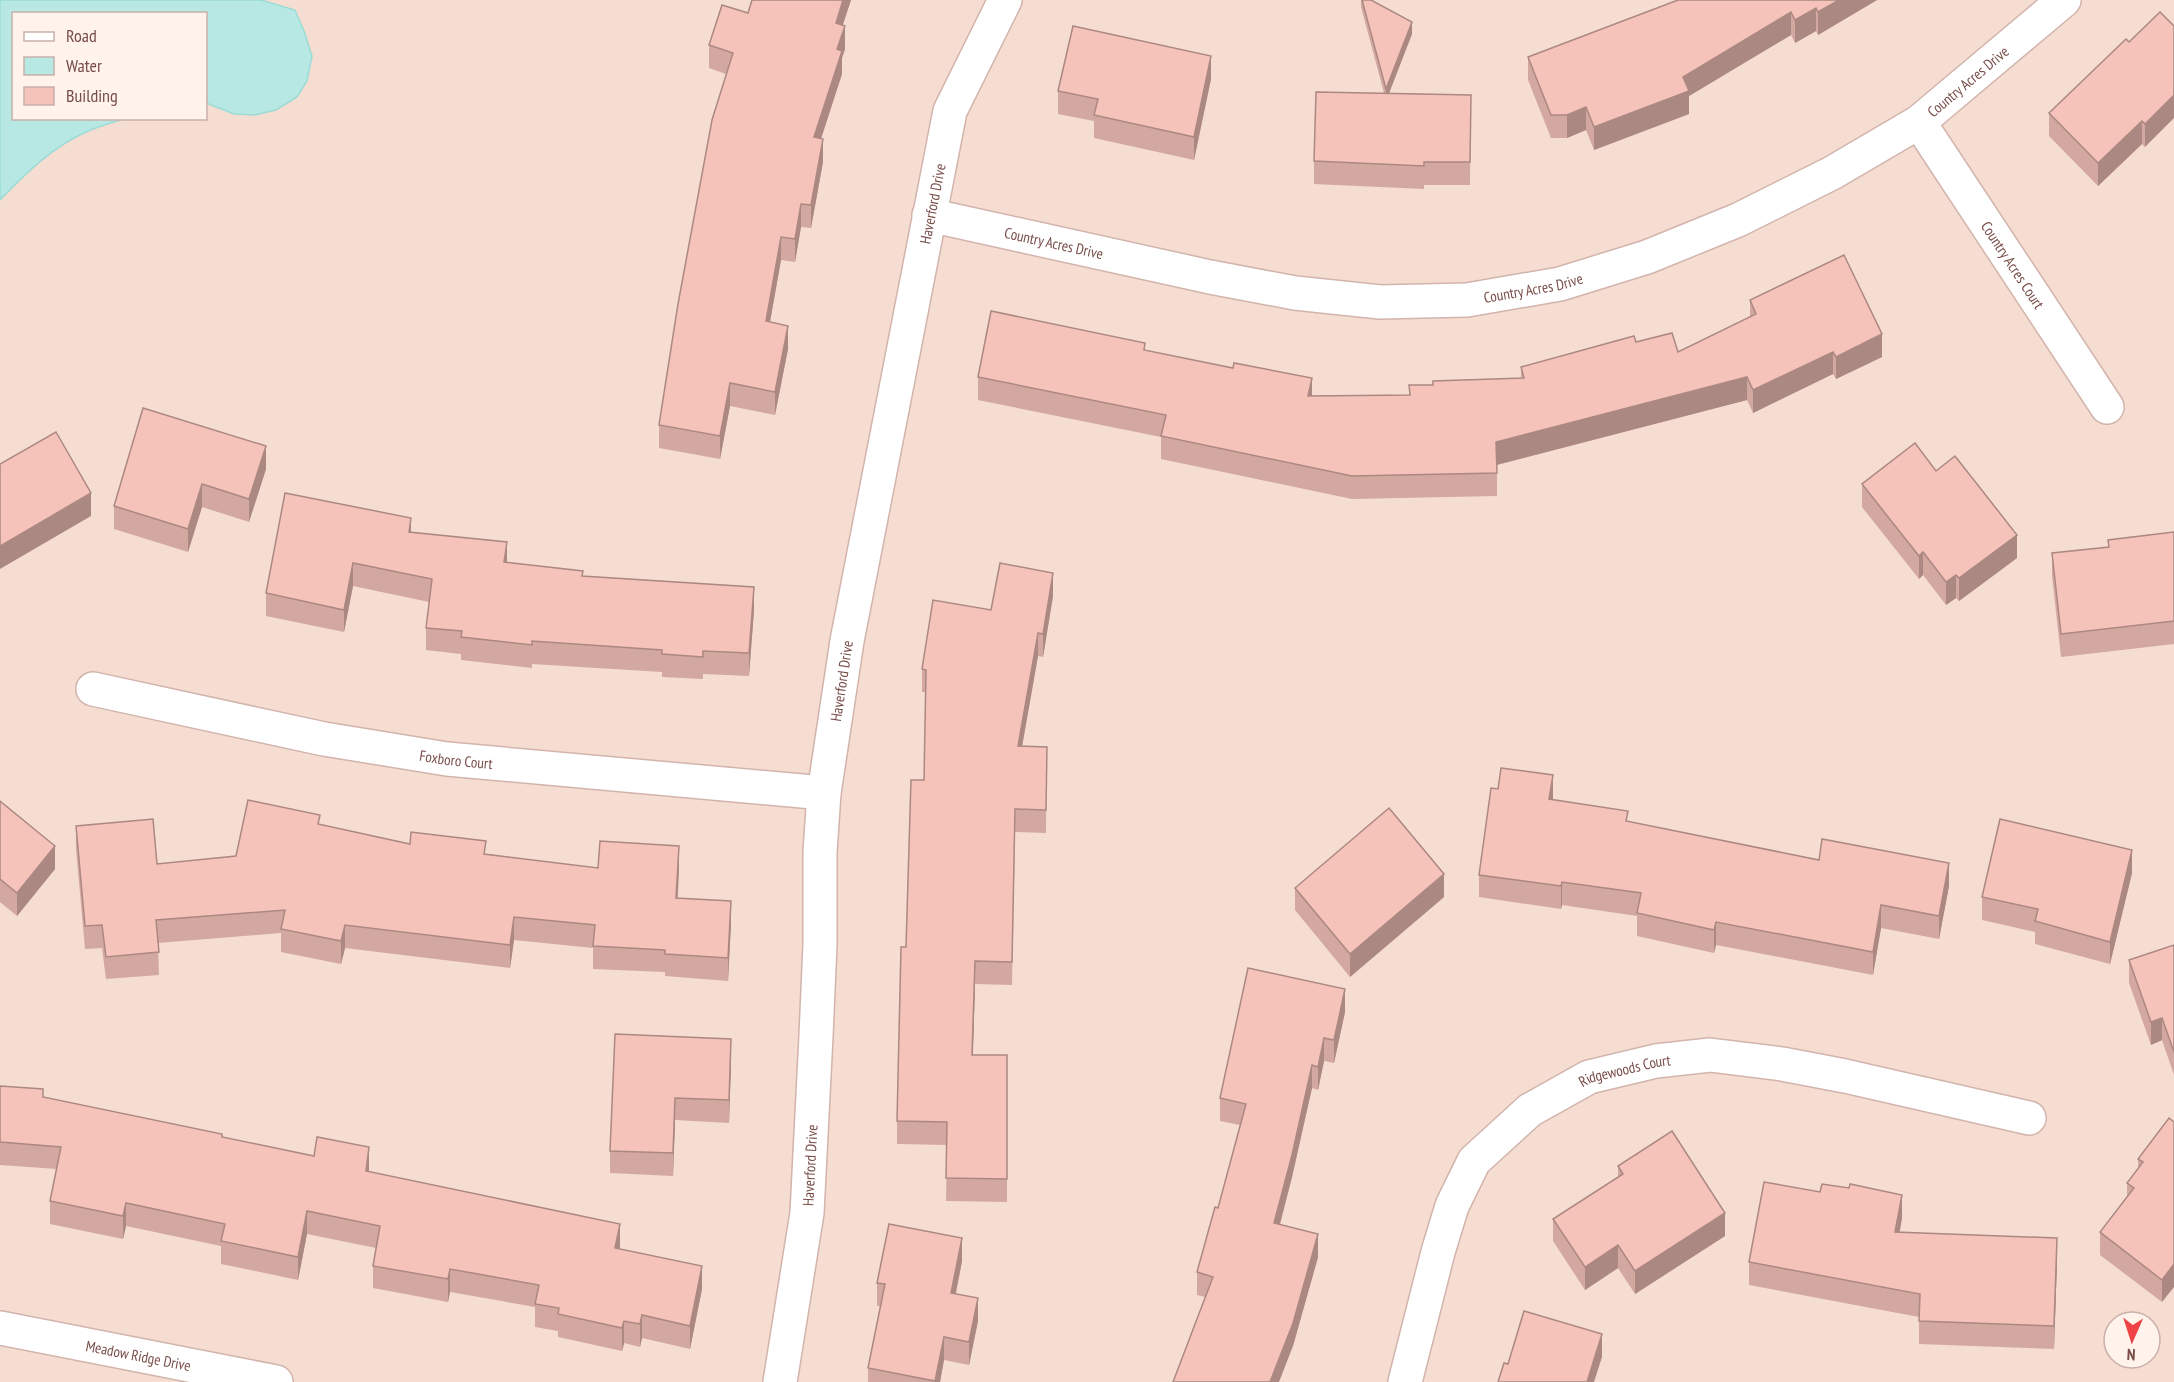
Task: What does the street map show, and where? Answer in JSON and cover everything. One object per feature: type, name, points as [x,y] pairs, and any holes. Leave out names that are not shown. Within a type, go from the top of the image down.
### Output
[{"type":"street","name":"Haverford Drive","points":[[780,1382],[807,1213],[816,1036],[820,852],[824,793],[847,641],[950,111],[1005,0]]},
{"type":"street","name":"Country Acres Drive","points":[[930,215],[1210,277],[1295,293],[1380,302],[1467,300],[1560,284],[1647,257],[1738,220],[1832,173],[1919,122],[2064,0]]},
{"type":"street","name":"Country Acres Court","points":[[1919,122],[2107,407]]},
{"type":"street","name":"Foxboro Court","points":[[93,689],[324,739],[447,759],[824,793]]},
{"type":"street","name":"Ridgewoods Court","points":[[1405,1382],[1452,1206],[1474,1161],[1530,1110],[1589,1077],[1656,1062],[1710,1055],[1782,1064],[1835,1074],[2029,1118]]},
{"type":"street","name":"Meadow Ridge Drive","points":[[0,1328],[276,1382]]},
{"type":"shaded area","points":[[0,0],[2174,0],[2174,1382],[0,1382]]},
{"type":"water","points":[[0,0],[261,0],[295,10],[312,56],[307,81],[297,97],[276,110],[255,115],[234,114],[207,103],[207,12],[12,12],[12,120],[120,120],[89,131],[60,146],[29,171],[0,200]]},
{"type":"building","points":[[752,0],[843,0],[836,23],[845,26],[837,49],[842,51],[814,137],[823,139],[811,205],[801,204],[795,239],[781,237],[766,321],[788,326],[775,392],[730,383],[720,436],[659,425],[678,304],[712,120],[733,53],[709,45],[722,5],[748,13]]},
{"type":"building","points":[[1362,0],[1371,0],[1412,22],[1386,89]]},
{"type":"building","points":[[1678,0],[1839,0],[1818,12],[1816,8],[1795,20],[1791,12],[1683,77],[1689,91],[1594,127],[1586,107],[1567,115],[1551,115],[1528,57]]},
{"type":"building","points":[[2160,12],[2174,26],[2174,95],[2145,124],[2142,121],[2098,163],[2049,113],[2126,39],[2129,42]]},
{"type":"building","points":[[1073,26],[1211,56],[1194,137],[1094,115],[1098,99],[1058,91]]},
{"type":"building","points":[[1316,92],[1471,95],[1470,162],[1424,162],[1424,166],[1314,161]]},
{"type":"building","points":[[1844,255],[1882,334],[1836,357],[1833,352],[1753,390],[1747,377],[1496,442],[1497,473],[1352,476],[1161,436],[1166,415],[978,377],[991,311],[1145,343],[1144,350],[1233,368],[1234,363],[1312,378],[1308,396],[1410,395],[1409,385],[1433,385],[1433,381],[1524,378],[1521,367],[1634,336],[1636,342],[1672,333],[1678,352],[1756,314],[1750,300]]},
{"type":"building","points":[[143,408],[266,446],[249,499],[202,484],[188,529],[114,506]]},
{"type":"building","points":[[56,432],[91,493],[0,546],[0,464]]},
{"type":"building","points":[[1915,443],[1936,471],[1955,456],[2017,535],[1959,578],[1956,575],[1946,582],[1923,552],[1919,556],[1862,484]]},
{"type":"building","points":[[285,493],[411,518],[409,532],[507,542],[504,562],[583,571],[582,576],[754,587],[749,653],[703,651],[703,657],[662,654],[662,650],[532,641],[532,645],[461,637],[462,631],[426,628],[432,579],[353,563],[344,610],[266,593]]},
{"type":"building","points":[[2174,532],[2174,621],[2061,634],[2052,553],[2109,547],[2108,540]]},
{"type":"building","points":[[1000,563],[1053,573],[1043,634],[1038,633],[1018,746],[1047,747],[1046,810],[1015,809],[1012,962],[975,961],[972,1055],[1007,1055],[1007,1179],[946,1178],[947,1122],[897,1121],[901,947],[906,947],[911,780],[924,780],[926,670],[922,669],[933,600],[991,610]]},
{"type":"building","points":[[1501,768],[1553,775],[1549,799],[1628,811],[1626,821],[1819,860],[1822,839],[1949,863],[1939,916],[1881,905],[1873,952],[1716,922],[1714,930],[1637,913],[1641,893],[1562,882],[1561,886],[1479,875],[1491,788],[1498,789]]},
{"type":"building","points":[[248,800],[320,815],[318,824],[410,844],[411,832],[486,841],[484,854],[598,868],[600,841],[679,846],[676,898],[731,901],[728,958],[665,954],[665,950],[593,946],[595,925],[514,917],[510,945],[345,925],[341,941],[281,929],[285,910],[156,920],[159,952],[106,957],[102,925],[85,926],[76,826],[153,819],[157,864],[236,856]]},
{"type":"building","points":[[0,801],[55,846],[17,893],[0,879]]},
{"type":"building","points":[[1389,808],[1444,874],[1350,954],[1295,888]]},
{"type":"building","points":[[2000,819],[2132,850],[2110,942],[2035,921],[2038,909],[1982,897]]},
{"type":"building","points":[[2174,945],[2174,1052],[2162,1018],[2151,1022],[2129,960]]},
{"type":"building","points":[[1248,968],[1345,989],[1334,1040],[1324,1038],[1318,1067],[1312,1065],[1274,1223],[1318,1234],[1293,1323],[1270,1382],[1173,1382],[1213,1277],[1197,1272],[1215,1207],[1218,1208],[1246,1104],[1220,1098]]},
{"type":"building","points":[[615,1034],[731,1039],[729,1100],[675,1098],[673,1153],[610,1151]]},
{"type":"building","points":[[0,1086],[43,1089],[43,1097],[222,1134],[222,1137],[314,1156],[317,1137],[369,1147],[366,1171],[620,1224],[615,1248],[702,1266],[690,1326],[642,1315],[640,1324],[624,1321],[622,1328],[558,1314],[559,1308],[535,1304],[539,1285],[450,1269],[448,1279],[373,1266],[380,1226],[307,1211],[298,1257],[221,1241],[225,1224],[126,1203],[123,1216],[50,1201],[61,1147],[0,1142]]},
{"type":"building","points":[[2169,1118],[2174,1122],[2174,1264],[2162,1280],[2100,1232],[2134,1188],[2127,1183],[2143,1162],[2138,1159]]},
{"type":"building","points":[[1672,1131],[1725,1213],[1635,1271],[1618,1245],[1585,1267],[1553,1219],[1623,1174],[1618,1166]]},
{"type":"building","points":[[1764,1182],[1820,1192],[1822,1184],[1849,1188],[1850,1184],[1902,1195],[1895,1232],[2057,1238],[2054,1326],[1919,1321],[1920,1294],[1749,1262]]},
{"type":"building","points":[[889,1224],[962,1238],[951,1293],[978,1298],[969,1342],[944,1337],[935,1381],[868,1368],[885,1284],[877,1283]]},
{"type":"building","points":[[1524,1311],[1602,1334],[1587,1382],[1498,1382],[1504,1363],[1508,1364]]}]
